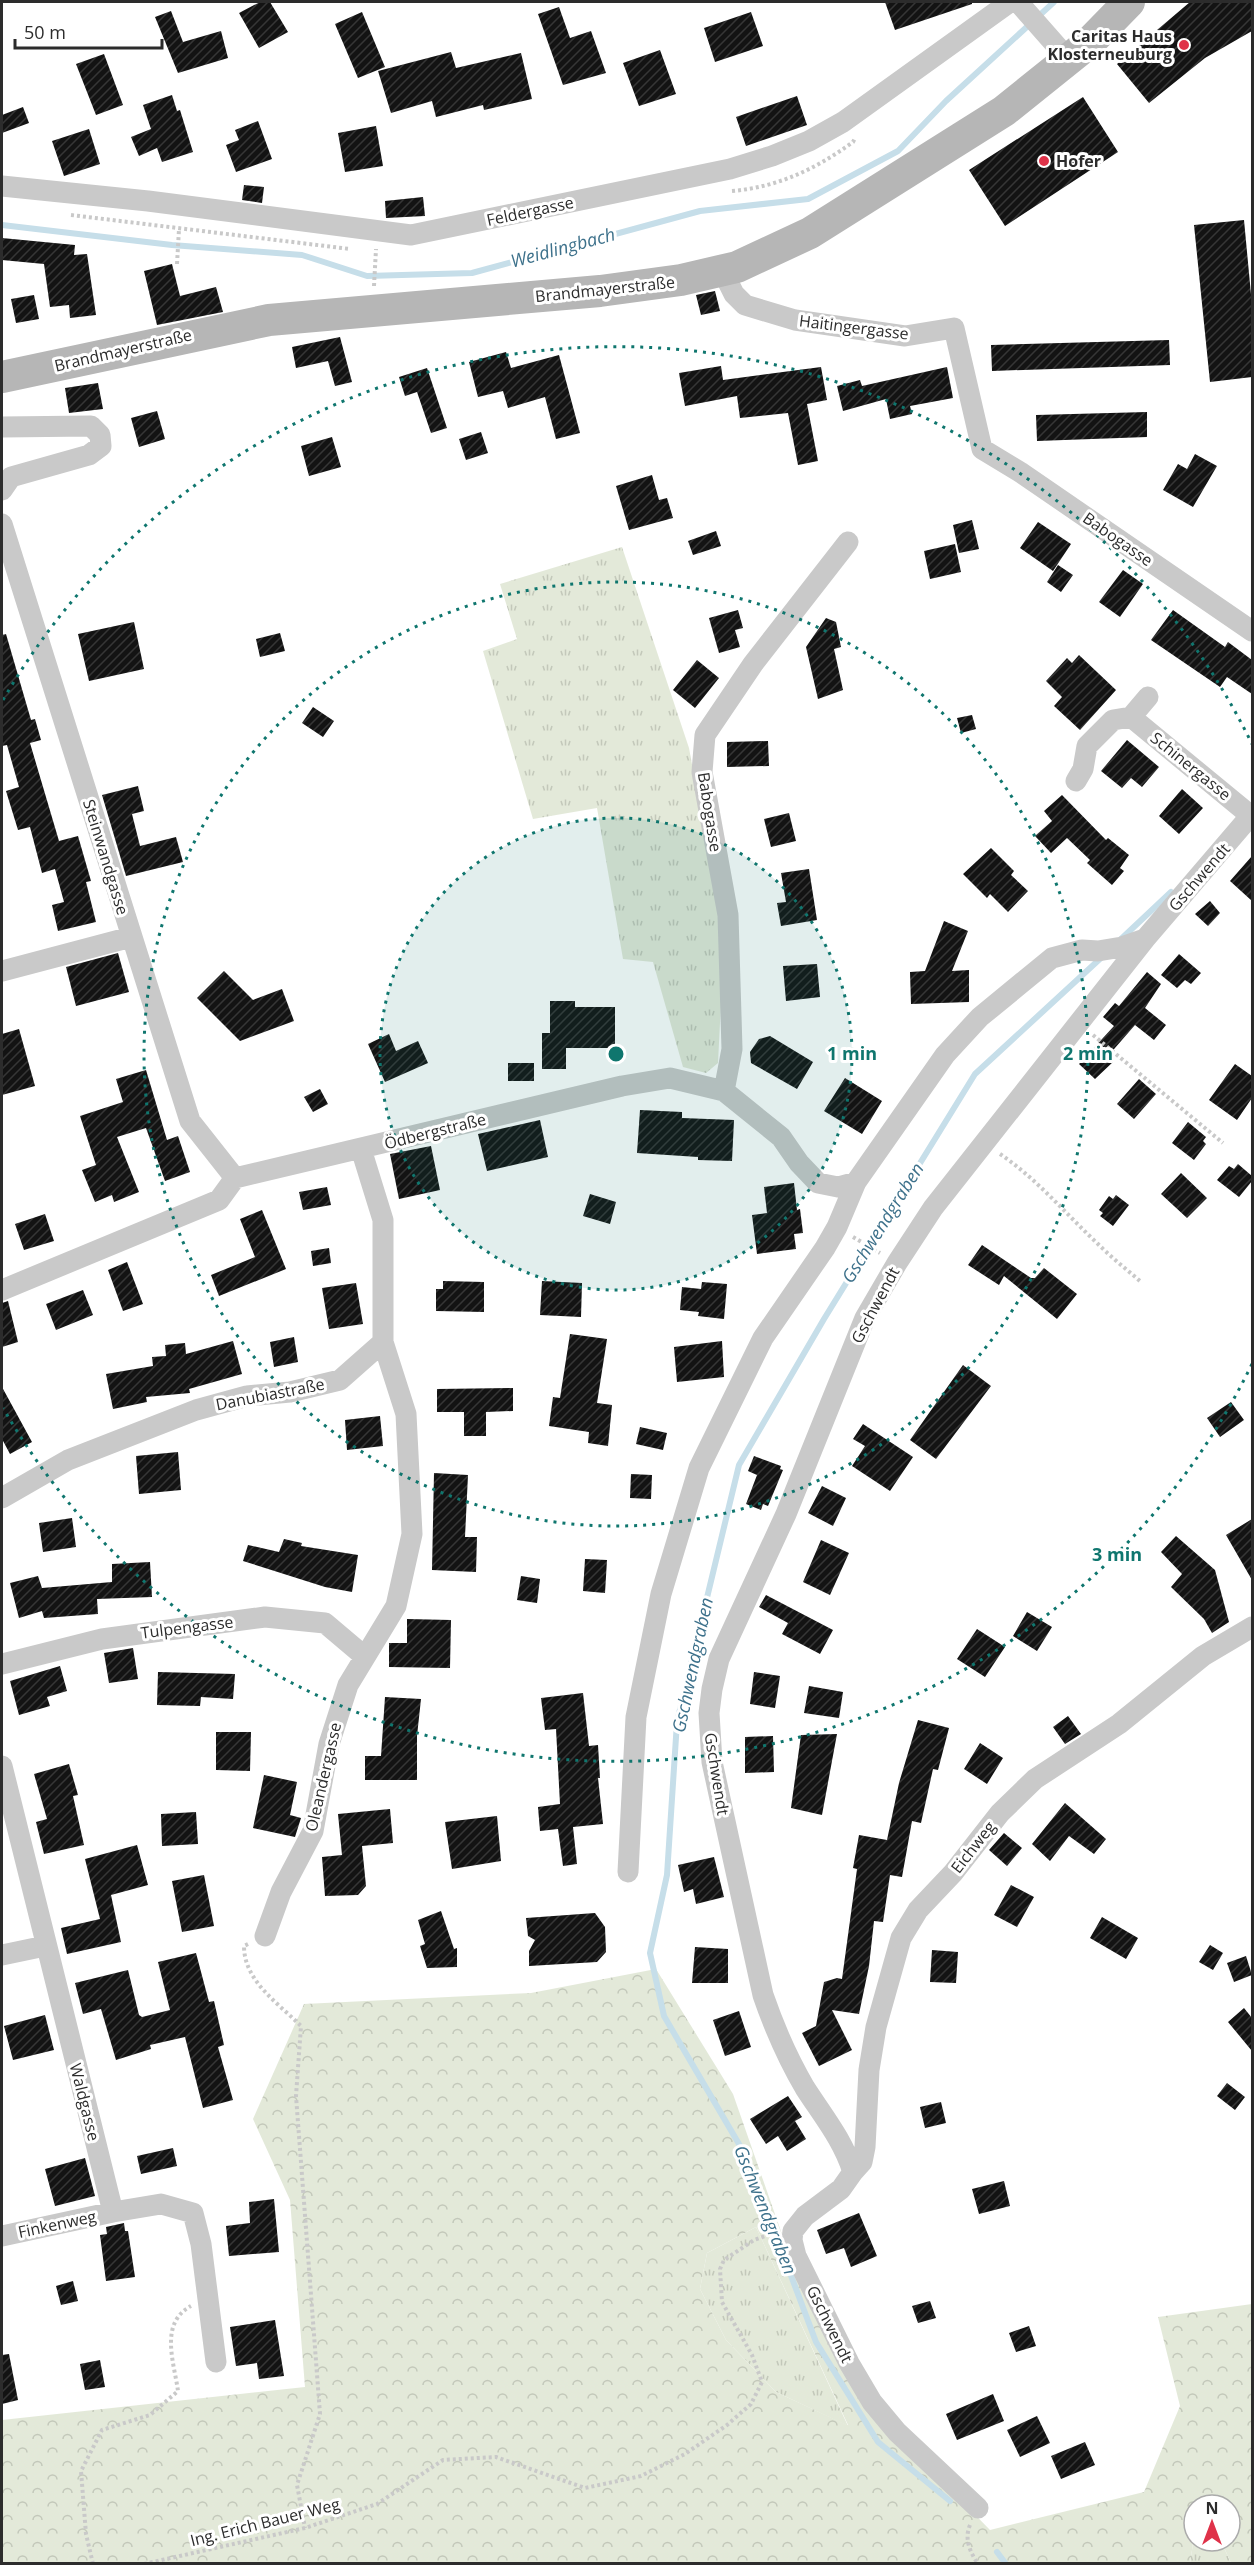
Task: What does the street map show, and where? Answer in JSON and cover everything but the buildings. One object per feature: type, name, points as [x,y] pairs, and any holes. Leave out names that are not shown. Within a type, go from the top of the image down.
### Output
[{"type":"main road","name":"Brandmayerstraße","points":[[2,377],[269,320],[600,291],[681,280],[722,270],[761,257],[810,233],[1004,111],[1060,51],[1090,42],[1129,2]]},
{"type":"street","points":[[1017,4],[1060,51]]},
{"type":"street","name":"Feldergasse","points":[[2,186],[147,201],[411,235],[719,171],[772,156],[809,141],[843,122],[1017,4]]},
{"type":"street","name":"Haitingergasse","points":[[722,270],[738,300],[745,305],[795,320],[905,336],[954,328],[982,449]]},
{"type":"street","points":[[2,427],[91,426],[100,435],[101,446],[89,455],[11,477],[2,490]]},
{"type":"street","name":"Babogasse","points":[[982,449],[1020,472],[1252,632]]},
{"type":"street","name":"Steinwandgasse","points":[[2,524],[190,1121],[235,1178]]},
{"type":"street","name":"Babogasse","points":[[724,1091],[732,1049],[728,915],[702,772],[705,735],[753,664],[848,542]]},
{"type":"street","points":[[1076,781],[1083,769],[1087,746],[1113,720],[1131,717],[1149,697]]},
{"type":"street","name":"Schinergasse","points":[[1131,717],[1252,815]]},
{"type":"street","name":"Gschwendt","points":[[978,2508],[897,2432],[872,2402],[849,2363],[796,2256],[792,2240],[793,2231],[805,2216],[841,2188],[853,2172],[847,2152],[794,2065],[774,2025],[763,1995],[716,1786],[711,1754],[709,1713],[712,1689],[719,1659],[786,1514],[865,1318],[897,1263],[933,1208],[1080,1021],[1145,939],[1252,815]]},
{"type":"street","points":[[2,971],[131,937]]},
{"type":"street","points":[[628,1872],[636,1717],[661,1594],[699,1468],[763,1338],[825,1248],[837,1227],[856,1182],[945,1055],[980,1017],[1052,958],[1082,950],[1098,951],[1122,947],[1145,939]]},
{"type":"street","name":"Ödbergstraße","points":[[235,1178],[622,1086],[670,1078],[724,1091],[781,1137],[799,1163],[818,1183],[838,1186],[856,1182]]},
{"type":"street","points":[[361,1149],[383,1220],[383,1342]]},
{"type":"street","points":[[2,1290],[219,1200],[235,1178]]},
{"type":"street","name":"Danubiastraße","points":[[2,1498],[68,1460],[196,1410],[247,1396],[290,1392],[340,1380],[383,1342]]},
{"type":"street","name":"Oleandergasse","points":[[265,1936],[281,1892],[313,1831],[328,1744],[348,1685],[396,1606],[412,1534],[406,1414],[383,1342]]},
{"type":"street","name":"Tulpengasse","points":[[2,1664],[102,1638],[265,1617],[325,1623],[364,1656]]},
{"type":"street","name":"Eichweg","points":[[853,2172],[862,2162],[866,2147],[869,2070],[876,2027],[901,1938],[918,1910],[953,1873],[1000,1813],[1035,1779],[1111,1730],[1203,1656],[1252,1627]]},
{"type":"street","name":"Waldgasse","points":[[2,1766],[45,1946],[113,2211]]},
{"type":"street","points":[[2,1955],[45,1946]]},
{"type":"street","points":[[113,2211],[161,2204],[193,2213],[201,2244],[216,2362]]},
{"type":"street","name":"Finkenweg","points":[[2,2236],[113,2211]]},
{"type":"path","points":[[177,264],[179,231]]},
{"type":"path","points":[[374,289],[376,248]]},
{"type":"path","points":[[1080,1021],[1091,1034],[1151,1086],[1223,1143]]},
{"type":"path","points":[[984,1143],[1033,1179],[1098,1245],[1140,1281]]},
{"type":"path","points":[[837,1227],[897,1263]]},
{"type":"path","points":[[265,1936],[244,1946],[244,1958],[255,1982],[301,2026],[296,2096],[320,2414],[297,2485],[305,2528]]},
{"type":"path","name":"Ing. Erich Bauer Weg","points":[[144,2564],[305,2528],[377,2504],[443,2460],[496,2457],[585,2488],[641,2476],[685,2454],[727,2425],[751,2404],[762,2382],[752,2355],[722,2302],[720,2269],[724,2260],[754,2240],[769,2234]]},
{"type":"path","points":[[93,2564],[86,2534],[81,2471],[102,2430],[150,2415],[178,2391],[170,2340],[173,2321],[184,2310],[208,2298]]},
{"type":"path","points":[[978,2508],[968,2530],[969,2550],[978,2564]]},
{"type":"green space","points":[[622,547],[689,748],[721,924],[718,1063],[706,1073],[683,1067],[653,962],[623,959],[597,808],[533,819],[483,651],[517,639],[500,584]]},
{"type":"green space","points":[[656,1969],[733,2094],[784,2240],[907,2445],[990,2530],[1144,2492],[1180,2406],[1158,2317],[1252,2304],[1252,2563],[1231,2563],[1226,2553],[1242,2553],[1242,2493],[1182,2493],[1182,2553],[1192,2553],[1190,2564],[2,2563],[2,2420],[305,2387],[290,2200],[253,2119],[304,2004],[531,1993]],"holes":[[[756,2227],[848,2425],[776,2392],[726,2340],[700,2289],[707,2253]]]},
{"type":"green space","points":[[756,2227],[848,2426],[776,2392],[726,2340],[700,2289],[707,2253]]},
{"type":"green space","points":[[1192,2553],[1226,2553],[1231,2563],[1190,2564]]},
{"type":"waterway","name":"Weidlingbach","points":[[2,225],[172,245],[302,255],[367,276],[472,273],[700,211],[808,199],[898,151],[946,101],[1054,2]]},
{"type":"waterway","name":"Gschwendgraben","points":[[1120,940],[1171,892]]},
{"type":"waterway","name":"Gschwendgraben","points":[[950,2501],[878,2442],[816,2342],[746,2156],[664,2016],[650,1953],[667,1875],[677,1722],[739,1465],[824,1319],[975,1074],[1102,957]]},
{"type":"waterway","name":"Gschwendgraben","points":[[997,2552],[1006,2564]]},
{"type":"place","name":"Caritas Haus Klosterneuburg","points":[[1184,45]]},
{"type":"place","name":"Hofer","points":[[1044,161]]}]
